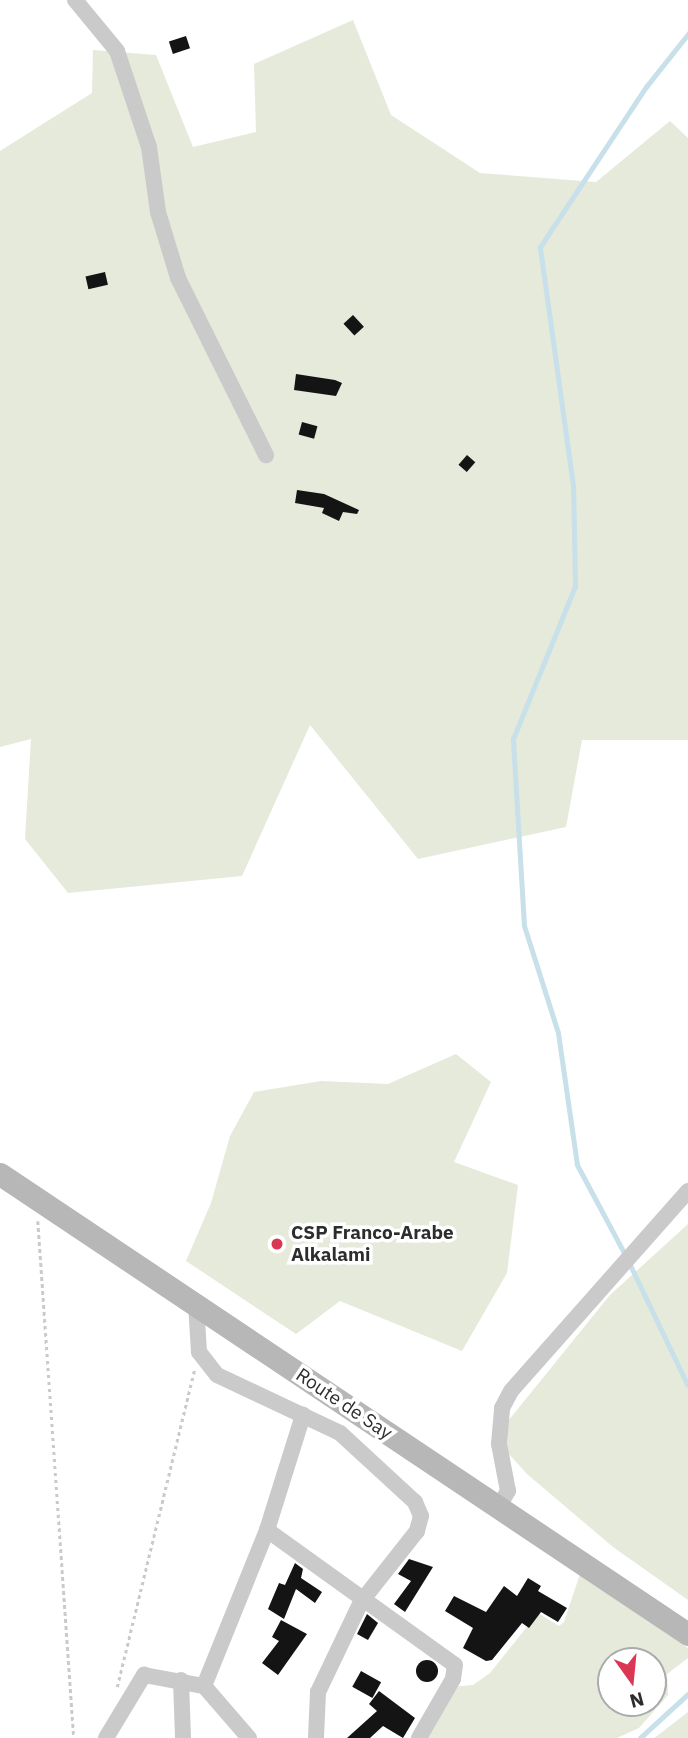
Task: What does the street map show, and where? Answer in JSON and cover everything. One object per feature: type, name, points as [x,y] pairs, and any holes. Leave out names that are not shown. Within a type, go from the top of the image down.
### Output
[{"type":"main road","name":"Route de Say","points":[[0,1174],[688,1634]]},
{"type":"street","points":[[75,0],[117,51],[149,146],[158,212],[178,278],[266,455]]},
{"type":"street","points":[[498,1508],[508,1491],[499,1444],[502,1408],[511,1391],[688,1191]]},
{"type":"street","points":[[196,1304],[199,1352],[218,1375],[340,1433],[415,1502],[421,1516],[417,1531],[361,1602],[318,1692],[316,1738]]},
{"type":"street","points":[[204,1686],[267,1530],[303,1415]]},
{"type":"street","points":[[267,1530],[361,1602],[455,1665],[453,1679],[419,1738]]},
{"type":"street","points":[[106,1738],[144,1675],[204,1686],[248,1738]]},
{"type":"street","points":[[181,1680],[183,1738]]},
{"type":"path","points":[[36,1198],[74,1738]]},
{"type":"path","points":[[115,1698],[199,1352]]},
{"type":"shaded area","points":[[353,20],[391,115],[480,173],[596,182],[670,121],[688,138],[688,740],[582,740],[566,827],[418,859],[310,725],[242,876],[68,893],[25,839],[31,739],[0,747],[0,151],[92,93],[93,50],[156,55],[193,147],[256,132],[254,64]]},
{"type":"shaded area","points":[[456,1054],[491,1082],[454,1162],[518,1185],[507,1273],[462,1351],[340,1301],[296,1334],[186,1261],[211,1203],[230,1136],[254,1092],[321,1081],[388,1084]]},
{"type":"shaded area","points":[[688,1224],[688,1600],[613,1547],[527,1474],[507,1452],[508,1421],[610,1295]]},
{"type":"shaded area","points":[[580,1574],[688,1648],[688,1658],[667,1674],[667,1647],[597,1647],[597,1717],[649,1717],[639,1728],[617,1738],[423,1738],[451,1687],[473,1685],[490,1673],[538,1613],[559,1626],[564,1622]]},
{"type":"shaded area","points":[[688,1712],[688,1738],[654,1738],[657,1736]]},
{"type":"building","points":[[186,36],[190,48],[173,54],[169,42]]},
{"type":"building","points":[[105,272],[108,285],[88,289],[86,276]]},
{"type":"building","points":[[353,315],[364,327],[354,336],[343,324]]},
{"type":"building","points":[[296,374],[342,383],[336,396],[294,390]]},
{"type":"building","points":[[302,422],[317,426],[314,439],[299,435]]},
{"type":"building","points":[[467,455],[475,462],[467,472],[458,465]]},
{"type":"building","points":[[297,490],[324,494],[359,510],[357,514],[343,512],[339,521],[322,513],[324,508],[295,503]]},
{"type":"building","points":[[409,1559],[433,1567],[405,1612],[394,1604],[411,1581],[398,1574]]},
{"type":"building","points":[[295,1563],[303,1569],[301,1578],[322,1592],[315,1603],[296,1589],[284,1619],[268,1609],[279,1583],[285,1585]]},
{"type":"building","points":[[528,1578],[541,1586],[538,1591],[567,1608],[558,1622],[541,1612],[529,1628],[522,1623],[492,1660],[486,1661],[463,1648],[473,1628],[445,1611],[454,1596],[486,1612],[504,1586],[517,1596]]},
{"type":"building","points":[[367,1614],[378,1623],[368,1640],[357,1634]]},
{"type":"building","points":[[281,1620],[307,1634],[278,1675],[262,1663],[279,1641],[272,1637]]},
{"type":"building","points":[[427,1660],[435,1663],[438,1671],[435,1679],[427,1682],[419,1679],[416,1671],[419,1663]]},
{"type":"building","points":[[361,1671],[381,1682],[372,1698],[352,1687]]},
{"type":"building","points":[[379,1691],[415,1718],[403,1738],[383,1726],[370,1738],[347,1738],[377,1711],[369,1704]]},
{"type":"waterway","points":[[625,1255],[577,1165],[558,1033],[524,926],[513,739],[575,586],[573,486],[540,247],[646,87],[688,34]]},
{"type":"waterway","points":[[629,1262],[688,1385]]},
{"type":"waterway","points":[[640,1738],[688,1694]]},
{"type":"place","name":"CSP Franco-Arabe Alkalami","points":[[277,1244]]}]
